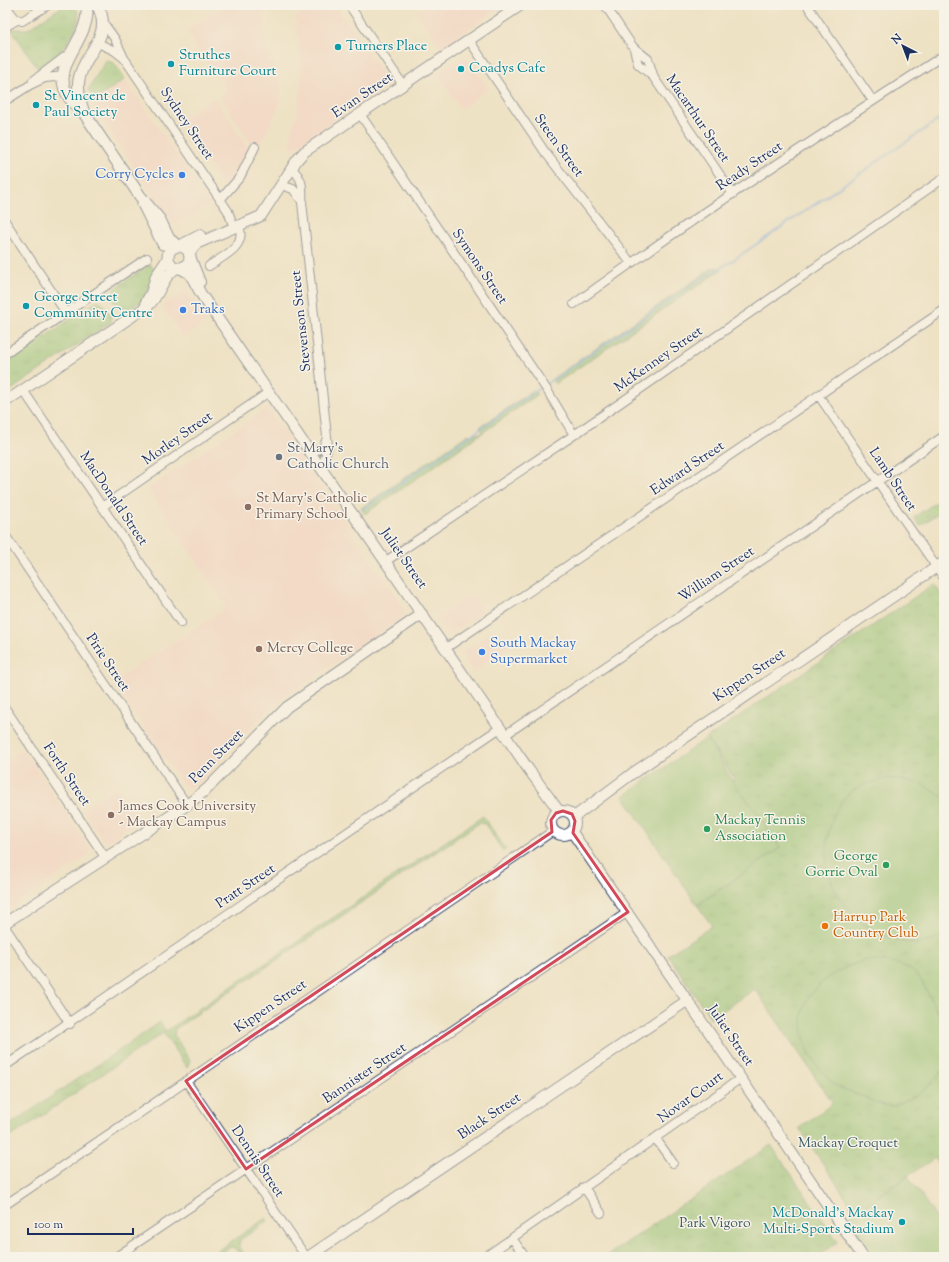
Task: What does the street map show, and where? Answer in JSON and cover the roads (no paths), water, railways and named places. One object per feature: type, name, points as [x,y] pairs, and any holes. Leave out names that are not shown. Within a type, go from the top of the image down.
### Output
[{"type":"main road","points":[[64,76],[72,72],[85,55],[96,46],[102,33],[102,21],[97,5]]},
{"type":"main road","points":[[86,9],[96,46]]},
{"type":"main road","name":"Juliet Street","points":[[86,9],[83,30],[65,64],[64,76],[68,96],[84,113],[140,196],[160,220],[169,240],[184,250]]},
{"type":"main road","name":"Juliet Street","points":[[84,113],[79,97],[78,82],[84,66],[96,46]]},
{"type":"main road","name":"Juliet Street","points":[[140,196],[168,257]]},
{"type":"main road","points":[[171,250],[184,250],[188,263],[179,268],[170,264],[168,257],[171,250]]},
{"type":"street","points":[[5,5],[14,17]]},
{"type":"street","points":[[5,20],[14,17],[25,20],[48,5]]},
{"type":"street","points":[[349,5],[403,85]]},
{"type":"street","name":"Evan Street","points":[[184,250],[197,236],[231,229],[261,216],[282,185],[291,168],[304,152],[521,5]]},
{"type":"street","name":"Macarthur Street","points":[[605,5],[632,45],[648,60],[654,78],[733,194]]},
{"type":"street","points":[[807,5],[873,101]]},
{"type":"street","points":[[5,27],[14,17]]},
{"type":"street","points":[[102,21],[115,39],[124,58]]},
{"type":"street","name":"Steen Street","points":[[469,40],[545,152],[631,263]]},
{"type":"street","points":[[96,46],[115,51],[124,58]]},
{"type":"street","points":[[5,101],[70,53]]},
{"type":"street","name":"Ready Street","points":[[574,304],[631,263],[733,194],[944,54]]},
{"type":"street","name":"Sydney Street","points":[[124,58],[228,210],[231,229]]},
{"type":"street","points":[[30,84],[45,78],[64,76]]},
{"type":"street","name":"Symons Street","points":[[360,114],[541,381],[574,435]]},
{"type":"street","points":[[222,203],[240,177],[255,147]]},
{"type":"street","name":"Stevenson Street","points":[[291,168],[302,180],[302,202],[328,448],[322,469]]},
{"type":"street","name":"McKenney Street","points":[[386,561],[574,435],[944,178]]},
{"type":"street","points":[[282,185],[293,189],[302,202]]},
{"type":"street","points":[[5,221],[66,313]]},
{"type":"street","points":[[209,266],[239,243],[242,236],[231,229]]},
{"type":"street","name":"Juliet Street","points":[[184,250],[209,304]]},
{"type":"street","points":[[139,311],[149,297],[156,276],[168,257]]},
{"type":"street","points":[[5,354],[146,258]]},
{"type":"street","points":[[5,402],[156,298],[169,275],[179,268]]},
{"type":"street","name":"Juliet Street","points":[[179,268],[190,274],[201,294],[559,811]]},
{"type":"street","name":"Edward Street","points":[[446,648],[944,310]]},
{"type":"street","name":"MacDonald Street","points":[[23,390],[181,622]]},
{"type":"street","name":"Morley Street","points":[[102,507],[269,392]]},
{"type":"street","name":"Lamb Street","points":[[819,396],[878,482],[940,564],[944,578]]},
{"type":"street","name":"William Street","points":[[503,732],[878,482],[944,436]]},
{"type":"street","points":[[311,452],[324,446],[327,437]]},
{"type":"street","name":"Pirie Street","points":[[5,535],[187,805]]},
{"type":"street","name":"Kippen Street","points":[[574,817],[633,773],[940,564]]},
{"type":"street","name":"Penn Street","points":[[5,923],[187,805],[207,789],[287,707],[422,614]]},
{"type":"street","name":"Forth Street","points":[[5,708],[105,857]]},
{"type":"street","name":"Pratt Street","points":[[5,1066],[70,1024],[503,732]]},
{"type":"street","points":[[559,811],[569,812],[574,817],[576,825],[569,834],[560,836],[553,831],[551,820],[559,811]]},
{"type":"street","name":"Kippen Street","points":[[5,1205],[553,831]]},
{"type":"street","name":"Juliet Street","points":[[572,832],[863,1257]]},
{"type":"street","name":"Bannister Street","points":[[116,1257],[628,912]]},
{"type":"street","points":[[5,927],[70,1024]]},
{"type":"street","name":"Black Street","points":[[307,1257],[688,1000]]},
{"type":"street","name":"Novar Court","points":[[485,1257],[741,1078]]},
{"type":"street","name":"Dennis Street","points":[[186,1081],[307,1257]]},
{"type":"street","name":"Novar Court","points":[[656,1138],[673,1163]]},
{"type":"street","points":[[584,1187],[602,1213]]},
{"type":"street","points":[[512,1238],[525,1257]]},
{"type":"waterway","points":[[546,384],[707,275],[729,263],[944,116]]},
{"type":"waterway","points":[[362,510],[543,386]]},
{"type":"place","name":"Turners Place","points":[[338,47]]},
{"type":"place","name":"Struthes Furniture Court","points":[[171,64]]},
{"type":"place","name":"Coadys Cafe","points":[[461,69]]},
{"type":"place","name":"St Vincent de Paul Society","points":[[36,105]]},
{"type":"place","name":"Corry Cycles","points":[[182,175]]},
{"type":"place","name":"George Street Community Centre","points":[[26,306]]},
{"type":"place","name":"Traks","points":[[183,310]]},
{"type":"place","name":"St Mary's Catholic Church","points":[[279,457]]},
{"type":"place","name":"St Mary's Catholic Primary School","points":[[248,507]]},
{"type":"place","name":"Mercy College","points":[[259,649]]},
{"type":"place","name":"South Mackay Supermarket","points":[[482,652]]},
{"type":"place","name":"James Cook University - Mackay Campus","points":[[111,815]]},
{"type":"place","name":"Mackay Tennis Association","points":[[707,829]]},
{"type":"place","name":"George Gorrie Oval","points":[[886,865]]},
{"type":"place","name":"Harrup Park Country Club","points":[[825,926]]},
{"type":"place","name":"McDonald's Mackay Multi-Sports Stadium","points":[[902,1222]]},
{"type":"park label","name":"Mackay Croquet","points":[[848,1144]]},
{"type":"park label","name":"Park Vigoro","points":[[715,1224]]}]
